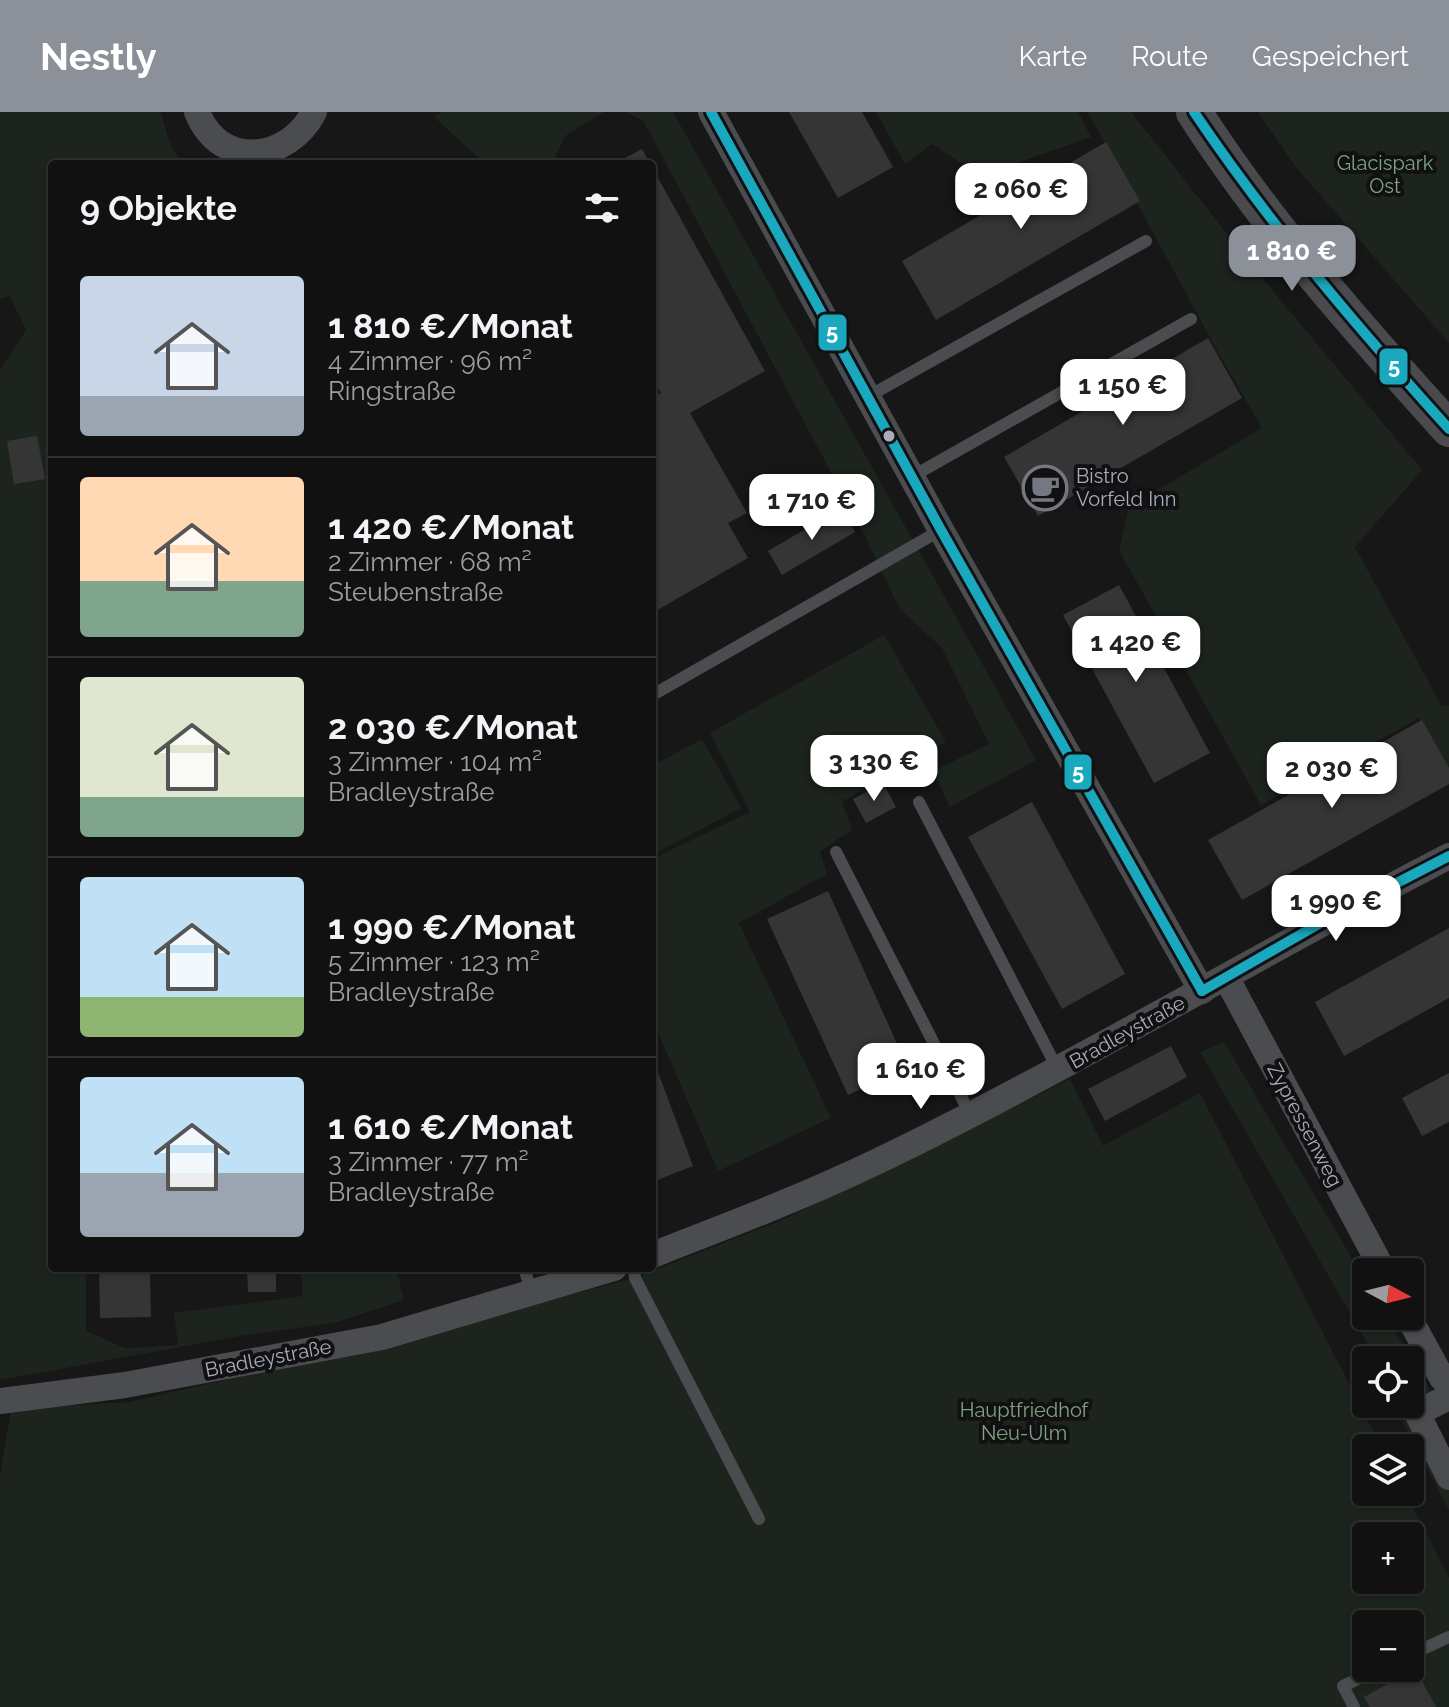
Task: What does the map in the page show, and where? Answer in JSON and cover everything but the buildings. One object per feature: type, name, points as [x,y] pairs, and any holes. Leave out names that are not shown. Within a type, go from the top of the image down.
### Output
[{"type":"main road","points":[[1194,112],[1232,173],[1366,337],[1449,429]]},
{"type":"street","points":[[197,112],[209,132],[224,144],[241,151],[258,153],[287,144],[299,135],[314,112]]},
{"type":"street","points":[[711,112],[941,530],[1202,991]]},
{"type":"street","name":"Bradleystraße","points":[[656,1253],[876,1162],[1058,1070],[1331,917],[1449,856]]},
{"type":"street","name":"Zypressenweg","points":[[1226,977],[1377,1258]]},
{"type":"street","name":"Bradleystraße","points":[[0,1401],[125,1385],[382,1337],[528,1280],[585,1272]]},
{"type":"street","points":[[1415,1330],[1447,1389],[1417,1413],[1449,1477]]},
{"type":"lane","points":[[869,396],[1146,241]]},
{"type":"lane","points":[[913,476],[1191,319]]},
{"type":"lane","points":[[656,693],[941,530]]},
{"type":"lane","name":"Bradleystraße","points":[[919,802],[1058,1070]]},
{"type":"lane","points":[[836,852],[970,1114]]},
{"type":"lane","points":[[634,1272],[759,1519]]},
{"type":"lane","points":[[1424,1649],[1449,1637]]},
{"type":"lane","points":[[1352,1682],[1343,1686],[1354,1707]]},
{"type":"green space","points":[[0,112],[161,112],[170,144],[180,160],[48,160],[48,1272],[86,1272],[86,1331],[125,1348],[178,1345],[174,1313],[303,1296],[301,1272],[397,1272],[404,1300],[334,1323],[240,1336],[0,1380],[0,370],[26,330],[10,296],[0,299]]},
{"type":"green space","points":[[442,112],[604,112],[565,136],[554,160],[481,160],[434,117]]},
{"type":"green space","points":[[627,112],[673,112],[1036,760],[950,807],[933,771],[989,744],[942,648],[899,608],[865,536],[644,122]]},
{"type":"green space","points":[[876,112],[1078,112],[1091,137],[981,176],[932,144],[905,164]]},
{"type":"green space","points":[[1088,112],[1131,112],[1258,273],[1422,470],[1355,547],[1441,705],[1449,706],[1449,770],[1419,718],[1261,805],[1119,550],[1129,507],[1262,428]]},
{"type":"green space","name":"Glacispark Ost","points":[[1258,112],[1449,112],[1449,343],[1295,166]]},
{"type":"green space","points":[[884,635],[946,742],[842,802],[852,830],[820,851],[827,874],[739,923],[831,1118],[718,1171],[656,1028],[656,857],[750,812],[710,733]]},
{"type":"green space","points":[[702,739],[741,808],[656,853],[656,764]]},
{"type":"green space","points":[[1224,1042],[1352,1258],[1352,1316],[1200,1052]]},
{"type":"green space","name":"Hauptfriedhof Neu-Ulm","points":[[1070,1079],[1103,1146],[1200,1093],[1352,1389],[1352,1418],[1367,1418],[1375,1434],[1352,1434],[1352,1506],[1412,1506],[1420,1522],[1352,1522],[1352,1594],[1424,1594],[1424,1529],[1449,1578],[1449,1707],[0,1707],[0,1476],[11,1409],[129,1402],[369,1347],[635,1278],[782,1220]]},
{"type":"green space","points":[[1360,1330],[1394,1330],[1404,1346],[1369,1346]]},
{"type":"green space","points":[[1424,1380],[1435,1398],[1424,1394]]},
{"type":"green space","points":[[1400,1418],[1413,1418],[1421,1434],[1409,1434]]},
{"type":"green space","points":[[1424,1439],[1449,1487],[1449,1510],[1424,1463]]},
{"type":"transit line","name":"5","points":[[711,112],[941,530],[1202,991]]},
{"type":"transit line","name":"5","points":[[1194,112],[1253,195],[1316,275],[1449,429]]},
{"type":"transit line","name":"5","points":[[1202,991],[1331,917],[1449,856]]},
{"type":"place","name":"Bistro Vorfeld Inn","points":[[1045,488]]}]
